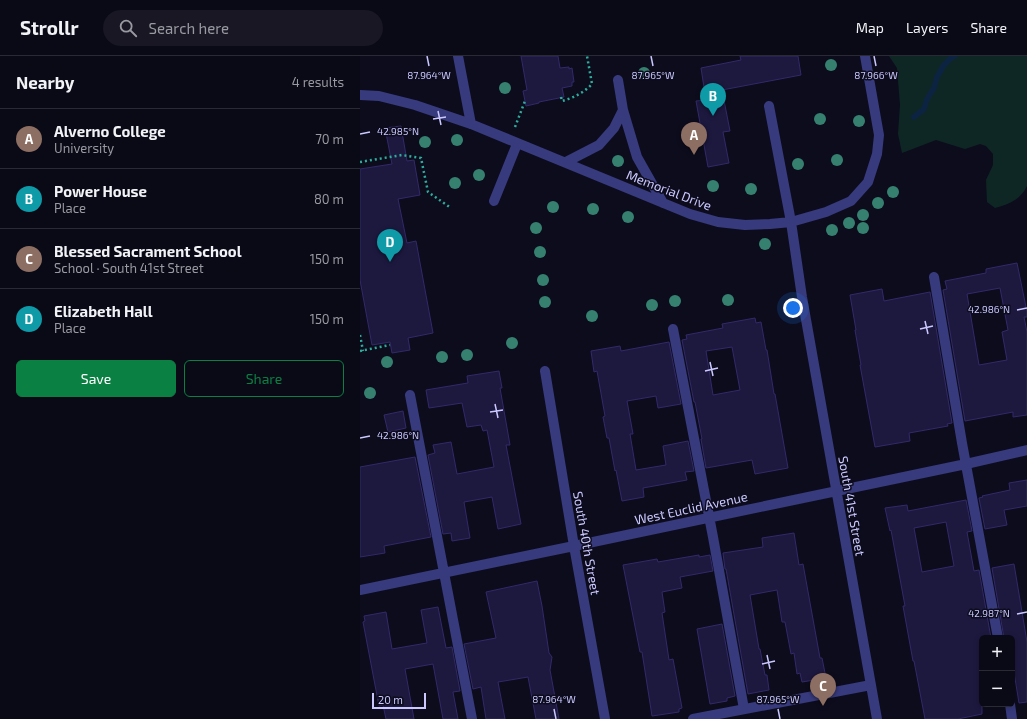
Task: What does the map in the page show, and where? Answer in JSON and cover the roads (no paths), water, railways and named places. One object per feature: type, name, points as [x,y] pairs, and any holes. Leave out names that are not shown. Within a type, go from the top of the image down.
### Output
[{"type":"street","points":[[458,56],[471,124]]},
{"type":"street","name":"Memorial Drive","points":[[360,95],[379,96],[415,105],[471,124],[690,214],[718,222],[745,225],[770,224],[791,222],[826,212],[851,201],[868,182],[877,154],[878,135],[865,56]]},
{"type":"street","points":[[618,80],[623,110],[638,157],[663,203]]},
{"type":"street","name":"South 41st Street","points":[[769,106],[791,222],[802,297],[877,719]]},
{"type":"street","points":[[566,162],[599,145],[614,128],[623,110]]},
{"type":"street","points":[[494,200],[514,142]]},
{"type":"street","points":[[934,277],[997,635]]},
{"type":"street","points":[[672,329],[744,709]]},
{"type":"street","name":"South 40th Street","points":[[545,371],[605,719]]},
{"type":"street","points":[[410,395],[472,719]]},
{"type":"street","name":"West Euclid Avenue","points":[[360,590],[709,518],[1027,450]]},
{"type":"street","points":[[692,719],[871,685]]},
{"type":"street","points":[[1010,707],[1012,719]]},
{"type":"waterway","points":[[914,117],[924,109],[927,99],[934,88],[937,77],[944,65],[955,56]]},
{"type":"place","name":"Power House","points":[[713,116]]},
{"type":"place","name":"Alverno College","points":[[694,155]]},
{"type":"place","name":"Elizabeth Hall","points":[[390,262]]},
{"type":"place","name":"Blessed Sacrament School","points":[[823,706]]}]
